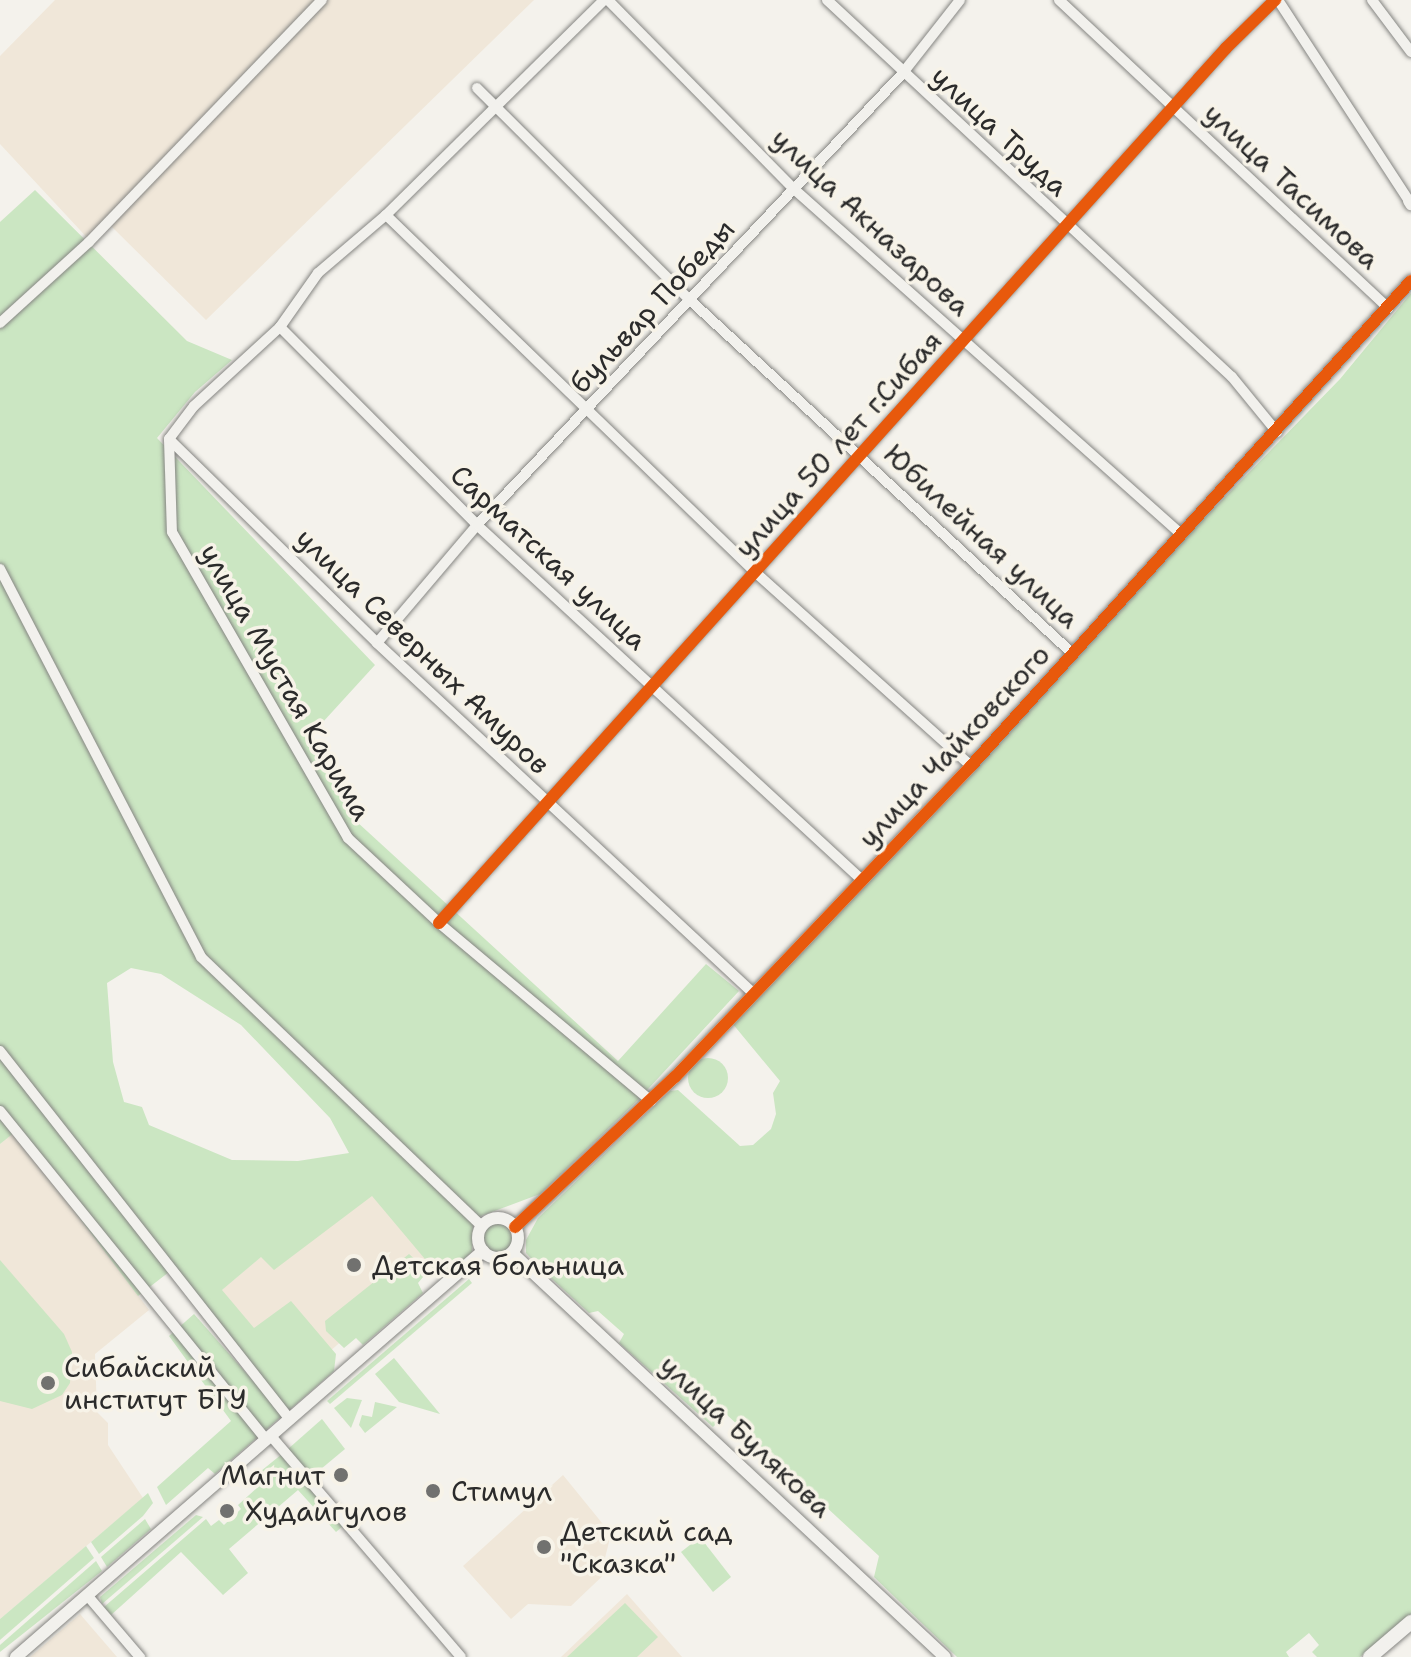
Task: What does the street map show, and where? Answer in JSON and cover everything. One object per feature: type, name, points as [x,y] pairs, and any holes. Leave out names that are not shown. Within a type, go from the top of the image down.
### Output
[{"type":"main road","points":[[1370,1657],[1411,1622]]},
{"type":"street","points":[[0,323],[89,242],[322,0]]},
{"type":"street","points":[[169,439],[194,406],[280,327],[318,273],[386,215],[606,0]]},
{"type":"street","name":"улица Акназарова","points":[[606,0],[794,189],[1181,534]]},
{"type":"street","name":"улица Труда","points":[[827,0],[902,74],[1232,377],[1277,432]]},
{"type":"street","name":"бульвар Победы","points":[[377,643],[477,525],[902,74],[960,0]]},
{"type":"street","name":"улица Тасимова","points":[[1059,0],[1388,308]]},
{"type":"street","points":[[1276,0],[1410,202]]},
{"type":"street","name":"улица 50 лет г.Сибая","points":[[439,923],[1172,107],[1276,0]]},
{"type":"street","points":[[1372,0],[1411,52]]},
{"type":"street","name":"Юбилейная улица","points":[[477,88],[690,300],[1073,654]]},
{"type":"street","points":[[386,215],[586,412],[755,572],[971,766]]},
{"type":"street","name":"улица Чайковского","points":[[515,1227],[651,1101],[971,766],[1411,281]]},
{"type":"street","name":"Сарматская улица","points":[[280,327],[477,525],[862,880]]},
{"type":"street","name":"улица Северных Амуров","points":[[169,439],[377,643],[753,993]]},
{"type":"street","name":"улица Мустая Карима","points":[[169,439],[172,532],[348,838],[439,923],[651,1101]]},
{"type":"street","points":[[0,569],[201,957],[482,1226],[483,1251]]},
{"type":"street","points":[[0,1051],[290,1419]]},
{"type":"street","points":[[0,1111],[269,1438],[461,1657]]},
{"type":"street","points":[[482,1226],[498,1218],[515,1227],[518,1240],[512,1253],[503,1258],[483,1251]]},
{"type":"street","points":[[16,1657],[483,1251]]},
{"type":"street","name":"улица Булякова","points":[[512,1253],[945,1657]]},
{"type":"street","points":[[87,1595],[140,1657]]},
{"type":"shaded area","points":[[55,0],[534,0],[206,320],[111,226],[93,244],[0,144],[0,56]]},
{"type":"shaded area","name":"Сибайский институт БГУ","points":[[15,1131],[149,1310],[95,1354],[97,1412],[108,1423],[108,1445],[143,1498],[0,1619],[0,1144]]},
{"type":"shaded area","points":[[367,1166],[460,1237],[279,1396],[203,1306]]},
{"type":"shaded area","name":"Детский сад \"Сказка\"","points":[[563,1475],[611,1534],[605,1558],[612,1567],[571,1606],[528,1604],[511,1619],[463,1566]]},
{"type":"shaded area","points":[[627,1594],[682,1657],[561,1657]]},
{"type":"shaded area","points":[[80,1614],[117,1657],[30,1657]]},
{"type":"green space","points":[[35,190],[187,341],[232,360],[195,392],[157,438],[375,665],[312,734],[356,821],[618,1061],[706,964],[739,991],[636,1102],[540,1194],[481,1216],[473,1225],[472,1252],[450,1271],[435,1271],[372,1196],[274,1270],[261,1257],[222,1290],[254,1328],[291,1301],[336,1354],[334,1371],[287,1412],[169,1272],[138,1296],[15,1132],[0,1144],[0,222]],"holes":[[[131,968],[161,974],[241,1025],[330,1118],[349,1153],[298,1161],[232,1160],[149,1125],[142,1107],[124,1102],[113,1062],[107,983]]]},
{"type":"green space","points":[[1411,293],[1411,1614],[1360,1657],[1317,1657],[1312,1652],[1319,1645],[1309,1633],[1286,1652],[1289,1657],[957,1657],[874,1577],[879,1556],[726,1414],[713,1427],[619,1343],[624,1334],[598,1311],[589,1313],[541,1269],[526,1253],[526,1240],[538,1218],[670,1091],[678,1090],[740,1146],[753,1145],[771,1129],[776,1114],[773,1093],[780,1081],[732,1023],[986,759],[1195,528],[1340,379]]},
{"type":"green space","points":[[708,1058],[722,1064],[728,1078],[722,1092],[708,1098],[694,1092],[688,1078],[694,1064]]},
{"type":"green space","points":[[498,1224],[508,1228],[512,1238],[508,1248],[498,1252],[488,1248],[484,1238],[488,1228]]},
{"type":"green space","points":[[409,1254],[428,1271],[418,1283],[423,1293],[363,1345],[356,1338],[344,1348],[326,1331],[325,1321]]},
{"type":"green space","points":[[0,1260],[64,1334],[72,1352],[70,1383],[62,1395],[32,1409],[0,1401]]},
{"type":"green space","points":[[469,1279],[472,1283],[330,1404],[327,1401]]},
{"type":"green space","points":[[194,1314],[283,1415],[215,1474],[208,1468],[166,1505],[157,1487],[231,1421],[169,1336]]},
{"type":"green space","points":[[394,1358],[440,1414],[399,1402],[375,1374]]},
{"type":"green space","points":[[347,1398],[362,1400],[351,1428],[334,1408]]},
{"type":"green space","points":[[375,1402],[397,1407],[365,1433],[359,1425],[362,1415],[372,1417]]},
{"type":"green space","points":[[322,1419],[345,1449],[321,1469],[307,1472],[288,1449]]},
{"type":"green space","points":[[282,1454],[343,1526],[336,1532],[298,1490],[229,1549],[248,1573],[223,1595],[181,1552],[111,1615],[104,1607],[206,1519],[211,1526],[219,1520],[224,1525],[241,1509],[238,1505],[267,1479],[261,1471]]},
{"type":"green space","points":[[148,1493],[153,1503],[143,1516],[99,1554],[91,1542]]},
{"type":"green space","points":[[196,1515],[203,1517],[102,1604],[100,1597]]},
{"type":"green space","points":[[145,1519],[151,1529],[107,1567],[101,1557]]},
{"type":"green space","points":[[700,1537],[731,1577],[713,1592],[681,1552]]},
{"type":"green space","points":[[86,1546],[94,1558],[0,1640],[0,1619]]},
{"type":"green space","points":[[96,1561],[102,1571],[0,1652],[0,1645]]},
{"type":"green space","points":[[625,1603],[658,1637],[637,1657],[567,1657]]},
{"type":"cycle path","points":[[439,923],[1226,48],[1275,0]]},
{"type":"cycle path","points":[[515,1227],[675,1077],[971,766],[1411,281]]},
{"type":"place","name":"Детская больница","points":[[354,1265]]},
{"type":"place","name":"Сибайский институт БГУ","points":[[48,1383]]},
{"type":"place","name":"Магнит","points":[[341,1475]]},
{"type":"place","name":"Стимул","points":[[433,1491]]},
{"type":"place","name":"Худайгулов","points":[[227,1511]]},
{"type":"place","name":"Детский сад \"Сказка\"","points":[[544,1547]]}]
